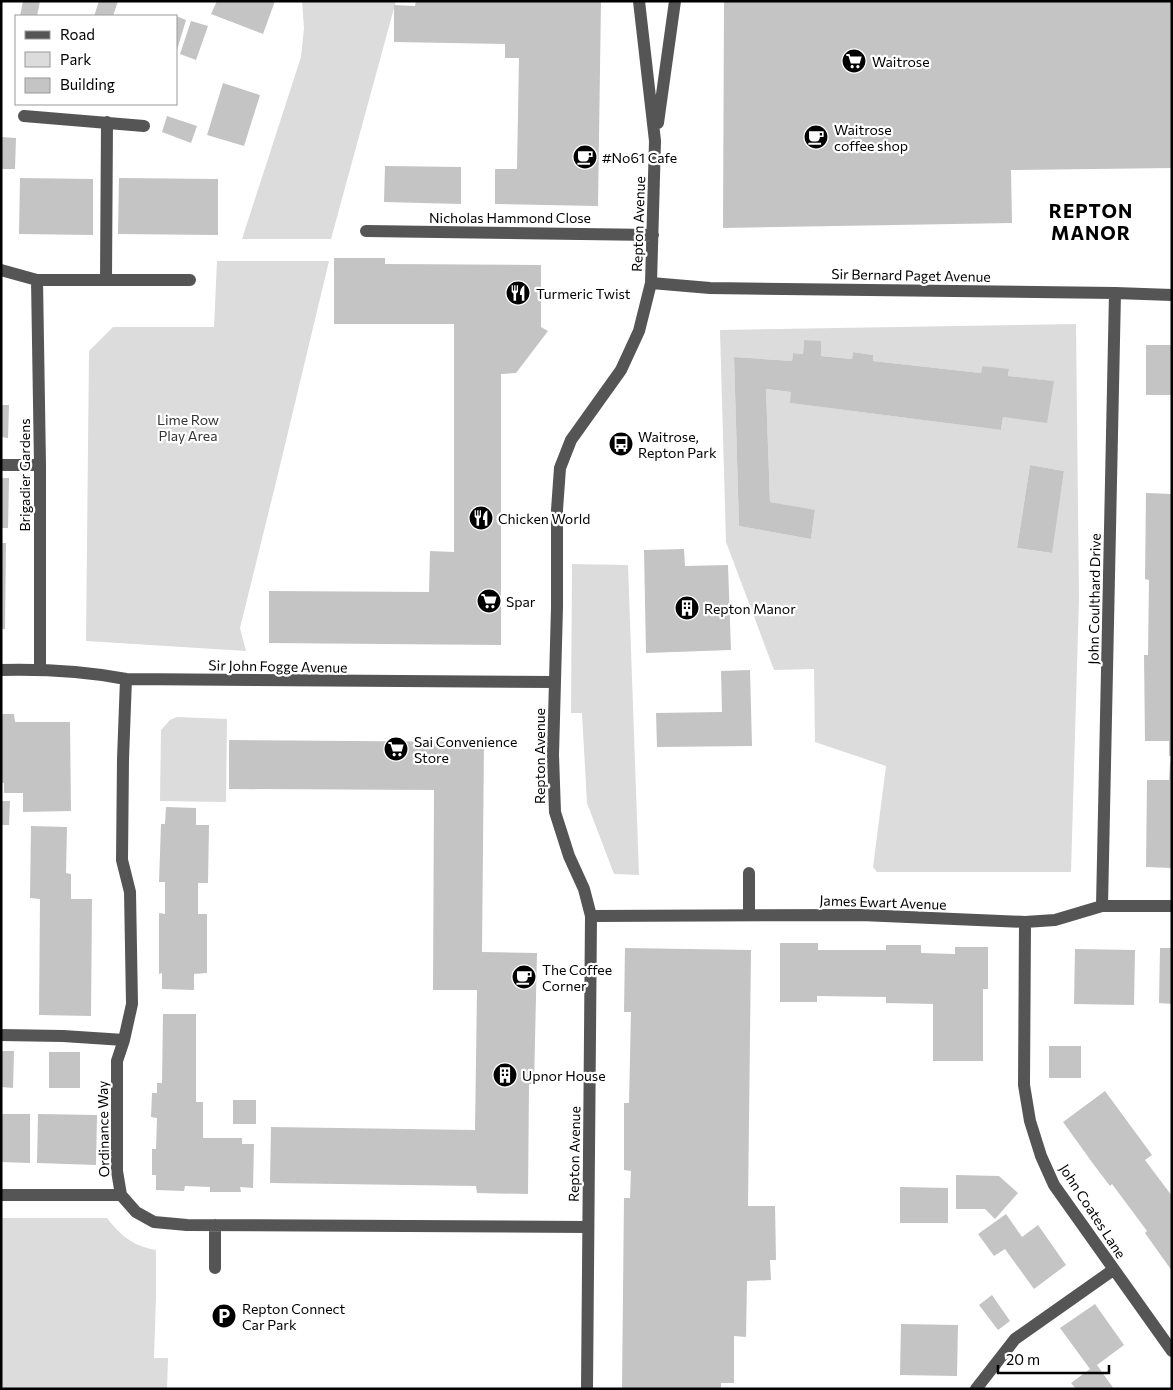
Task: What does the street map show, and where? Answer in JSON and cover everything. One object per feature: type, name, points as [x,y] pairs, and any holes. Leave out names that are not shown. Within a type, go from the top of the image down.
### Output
[{"type":"street","name":"Repton Avenue","points":[[639,1],[655,141]]},
{"type":"street","name":"Repton Avenue","points":[[587,1389],[591,916],[584,889],[569,856],[554,812],[557,607],[556,510],[560,468],[571,440],[621,370],[639,331],[651,283],[655,141],[675,1]]},
{"type":"street","points":[[24,116],[144,126]]},
{"type":"street","points":[[106,280],[107,122]]},
{"type":"street","name":"Nicholas Hammond Close","points":[[366,231],[653,235]]},
{"type":"street","points":[[1,270],[37,280],[190,280]]},
{"type":"street","name":"Brigadier Gardens","points":[[37,280],[40,465],[40,669]]},
{"type":"street","name":"Sir Bernard Paget Avenue","points":[[651,283],[710,288],[1172,295]]},
{"type":"street","name":"John Coulthard Drive","points":[[1102,906],[1115,293]]},
{"type":"street","points":[[1,465],[40,465]]},
{"type":"street","name":"Sir John Fogge Avenue","points":[[1,670],[80,671],[126,679],[555,682]]},
{"type":"street","name":"Ordinance Way","points":[[126,679],[122,860],[130,892],[132,1004],[117,1061],[118,1171],[121,1195],[136,1212],[154,1222],[188,1225],[588,1227]]},
{"type":"street","points":[[749,872],[749,915]]},
{"type":"street","name":"James Ewart Avenue","points":[[591,916],[861,915],[1025,922],[1054,920],[1102,906],[1172,906]]},
{"type":"street","name":"John Coates Lane","points":[[1025,922],[1024,1085],[1030,1121],[1041,1156],[1054,1186],[1172,1351]]},
{"type":"street","points":[[1,1035],[63,1036],[124,1040]]},
{"type":"street","points":[[1,1194],[121,1195]]},
{"type":"street","points":[[215,1225],[215,1268]]},
{"type":"street","points":[[976,1389],[1015,1339],[1113,1270]]},
{"type":"green space","points":[[302,1],[396,1],[331,239],[242,239],[301,57],[304,28]]},
{"type":"green space","name":"Lime Row Play Area","points":[[217,261],[329,261],[240,628],[246,651],[86,641],[89,351],[113,327],[214,327]]},
{"type":"green space","points":[[1076,324],[1079,598],[1071,872],[877,872],[873,867],[886,766],[815,742],[814,669],[774,670],[726,542],[720,330]],"holes":[[[804,340],[821,342],[821,356],[852,359],[853,352],[873,355],[873,361],[981,373],[982,366],[1009,370],[1008,376],[1053,381],[1003,417],[1001,430],[791,403],[791,392],[766,389],[770,502],[815,511],[811,539],[739,526],[734,357],[792,361],[793,353],[803,354]],[[1030,465],[1064,471],[1051,553],[1017,548]]]},
{"type":"green space","points":[[572,564],[628,565],[639,875],[614,874],[587,803],[582,713],[571,713]]},
{"type":"green space","points":[[177,717],[227,719],[226,802],[160,801],[161,730],[170,720]]},
{"type":"green space","points":[[1,1218],[107,1218],[117,1230],[134,1243],[156,1250],[154,1358],[168,1358],[167,1389],[1,1389]]},
{"type":"building","points":[[23,1],[40,1],[37,15],[20,15]]},
{"type":"building","points":[[99,1],[118,1],[113,15],[94,15]]},
{"type":"building","points":[[217,1],[275,1],[263,34],[211,14]]},
{"type":"building","points":[[416,1],[601,1],[598,206],[495,204],[495,169],[517,169],[519,58],[505,58],[505,44],[394,42],[394,5],[415,6]]},
{"type":"building","name":"Waitrose","points":[[724,1],[1172,1],[1172,168],[1011,170],[1012,223],[723,228]]},
{"type":"building","points":[[178,17],[186,20],[178,47]]},
{"type":"building","points":[[191,21],[208,26],[196,60],[180,54]]},
{"type":"building","points":[[223,83],[260,95],[244,146],[207,135]]},
{"type":"building","points":[[167,116],[197,126],[191,143],[162,132]]},
{"type":"building","points":[[1,137],[16,138],[15,169],[1,169]]},
{"type":"building","points":[[385,166],[461,167],[461,204],[384,202]]},
{"type":"building","points":[[20,178],[93,179],[93,235],[19,234]]},
{"type":"building","points":[[119,178],[218,179],[218,235],[118,234]]},
{"type":"building","points":[[334,258],[385,258],[385,264],[541,265],[541,327],[548,331],[516,373],[501,374],[501,645],[269,643],[269,591],[429,592],[430,551],[454,552],[454,324],[334,324]]},
{"type":"building","points":[[804,340],[821,341],[821,356],[852,359],[853,352],[873,355],[873,361],[981,373],[982,366],[1009,369],[1008,376],[1054,381],[1047,423],[1003,417],[1001,430],[790,403],[791,392],[766,389],[770,502],[815,510],[811,539],[739,526],[734,357],[792,361],[793,353],[803,354]]},
{"type":"building","points":[[1146,345],[1172,345],[1172,395],[1146,395]]},
{"type":"building","points":[[1,405],[9,405],[8,438],[1,437]]},
{"type":"building","points":[[1030,465],[1064,471],[1052,553],[1017,548]]},
{"type":"building","points":[[1,478],[9,478],[8,528],[1,528]]},
{"type":"building","points":[[1146,493],[1172,494],[1172,756],[1169,756],[1169,741],[1145,741],[1144,655],[1148,655],[1149,580],[1145,579]]},
{"type":"building","points":[[1,543],[6,543],[5,629],[1,629]]},
{"type":"building","name":"Repton Manor","points":[[684,549],[685,566],[728,565],[731,650],[646,653],[644,550]]},
{"type":"building","points":[[750,670],[752,746],[657,747],[656,713],[722,712],[721,671]]},
{"type":"building","points":[[1,714],[14,714],[15,722],[70,722],[71,811],[23,812],[23,793],[4,793],[4,783],[1,783]]},
{"type":"building","points":[[229,740],[484,742],[482,952],[537,953],[534,1084],[529,1084],[528,1194],[477,1193],[476,1186],[270,1183],[271,1127],[475,1130],[477,990],[433,990],[434,790],[229,789]]},
{"type":"building","points":[[1170,762],[1172,762],[1172,868],[1146,867],[1147,780],[1169,780]]},
{"type":"building","points":[[1,801],[10,801],[9,825],[1,825]]},
{"type":"building","points":[[166,807],[196,808],[196,825],[209,825],[208,883],[198,883],[198,914],[207,914],[207,973],[194,974],[194,990],[162,989],[162,973],[159,974],[159,913],[165,914],[165,882],[159,882],[161,824],[165,824]]},
{"type":"building","points":[[31,826],[67,827],[66,873],[71,874],[71,899],[92,899],[91,1016],[39,1015],[40,899],[30,898]]},
{"type":"building","points":[[780,943],[818,943],[818,950],[886,950],[886,945],[921,945],[921,953],[955,954],[955,947],[988,947],[988,989],[983,989],[983,1061],[933,1061],[933,1004],[886,1003],[886,997],[817,996],[817,1002],[780,1002]]},
{"type":"building","points":[[625,948],[751,950],[748,1206],[775,1206],[776,1260],[770,1260],[771,1280],[747,1281],[746,1337],[734,1336],[734,1383],[721,1383],[721,1389],[622,1389],[624,1198],[630,1198],[631,1171],[624,1170],[624,1103],[629,1103],[631,1012],[624,1012]]},
{"type":"building","points":[[1160,948],[1172,948],[1172,1004],[1159,1003]]},
{"type":"building","points":[[1075,949],[1135,950],[1134,1005],[1074,1004]]},
{"type":"building","points":[[163,1014],[196,1014],[196,1102],[203,1102],[203,1138],[242,1138],[242,1144],[254,1144],[253,1188],[240,1187],[241,1192],[210,1192],[210,1187],[185,1186],[184,1191],[156,1190],[156,1175],[152,1175],[152,1149],[156,1149],[157,1118],[151,1117],[152,1093],[157,1093],[157,1083],[162,1083]]},
{"type":"building","points":[[1049,1046],[1081,1046],[1081,1078],[1049,1078]]},
{"type":"building","points":[[1,1051],[14,1051],[13,1088],[1,1087]]},
{"type":"building","points":[[49,1052],[80,1052],[80,1088],[49,1088]]},
{"type":"building","points":[[1105,1091],[1152,1155],[1145,1160],[1172,1196],[1172,1271],[1145,1233],[1147,1231],[1112,1184],[1110,1186],[1063,1122]]},
{"type":"building","points":[[233,1100],[256,1100],[256,1124],[233,1124]]},
{"type":"building","points":[[1,1114],[30,1114],[30,1163],[1,1162]]},
{"type":"building","points":[[38,1114],[97,1115],[96,1165],[37,1163]]},
{"type":"building","points":[[956,1175],[999,1176],[1018,1193],[995,1219],[985,1209],[956,1209]]},
{"type":"building","points":[[900,1187],[948,1188],[948,1223],[900,1223]]},
{"type":"building","points":[[1006,1214],[1022,1237],[1038,1225],[1066,1265],[1034,1289],[1005,1249],[994,1256],[978,1234]]},
{"type":"building","points":[[992,1295],[1010,1321],[998,1330],[979,1305]]},
{"type":"building","points":[[1095,1304],[1124,1345],[1097,1365],[1114,1389],[1076,1389],[1071,1383],[1090,1369],[1060,1328]]},
{"type":"building","points":[[901,1324],[958,1325],[957,1376],[900,1375]]},
{"type":"place","name":"Waitrose","points":[[854,61]]},
{"type":"place","name":"Waitrose coffee shop","points":[[816,137]]},
{"type":"place","name":"#No61 Cafe","points":[[585,157]]},
{"type":"place","name":"Turmeric Twist","points":[[518,293]]},
{"type":"place","name":"Waitrose, Repton Park","points":[[621,444]]},
{"type":"place","name":"Chicken World","points":[[481,518]]},
{"type":"place","name":"Spar","points":[[489,601]]},
{"type":"place","name":"Repton Manor","points":[[687,608]]},
{"type":"place","name":"Sai Convenience Store","points":[[396,749]]},
{"type":"place","name":"The Coffee Corner","points":[[524,977]]},
{"type":"place","name":"Upnor House","points":[[505,1075]]},
{"type":"place","name":"Repton Connect Car Park","points":[[224,1316]]},
{"type":"district","name":"REPTON MANOR","points":[[1091,221]]}]
